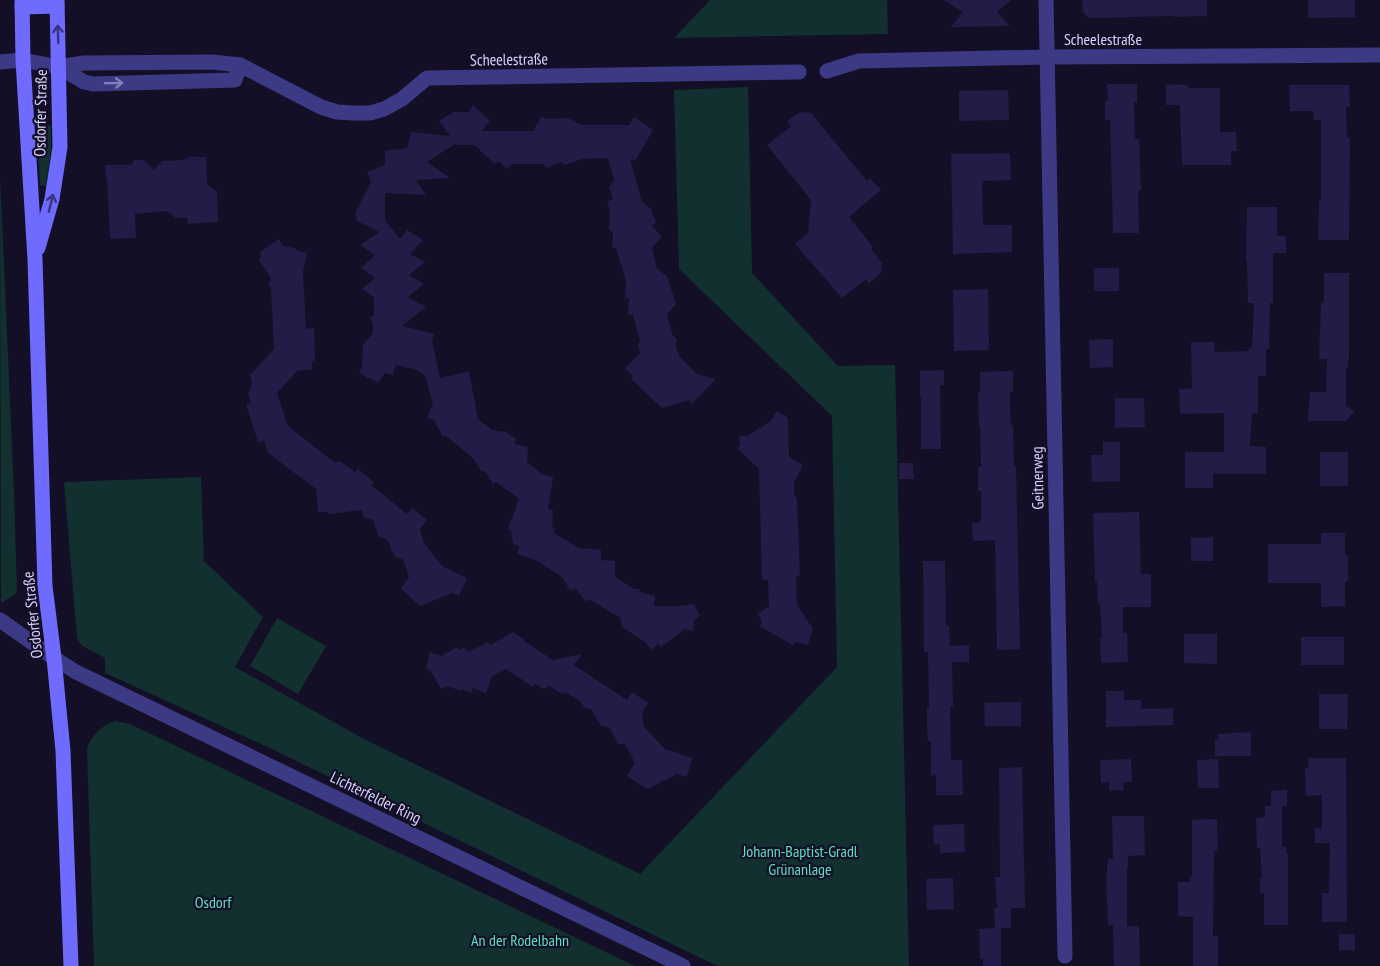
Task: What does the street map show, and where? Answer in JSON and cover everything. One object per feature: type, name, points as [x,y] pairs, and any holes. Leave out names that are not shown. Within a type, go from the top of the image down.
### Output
[{"type":"street","name":"Geitnerweg","points":[[1046,0],[1065,956]]},
{"type":"street","points":[[22,3],[57,3]]},
{"type":"street","name":"Osdorfer Straße","points":[[22,3],[23,60],[35,259],[45,586],[63,751],[71,966]]},
{"type":"street","name":"Osdorfer Straße","points":[[35,259],[52,199],[60,147],[57,3]]},
{"type":"street","name":"Scheelestraße","points":[[827,70],[859,61],[1047,57],[1380,55]]},
{"type":"street","points":[[0,62],[23,60],[59,67],[84,82],[93,84],[235,80],[240,65]]},
{"type":"street","name":"Scheelestraße","points":[[59,67],[108,62],[212,62],[240,65],[321,107],[337,112],[353,113],[370,113],[384,109],[402,99],[427,78],[799,72]]},
{"type":"street","name":"Lichterfelder Ring","points":[[0,620],[76,672],[683,966]]},
{"type":"green space","points":[[710,0],[887,0],[888,34],[674,38]]},
{"type":"green space","name":"Johann-Baptist-Gradl Grünanlage","points":[[748,87],[752,273],[838,366],[895,365],[909,966],[717,966],[270,748],[105,673],[105,658],[82,646],[77,638],[64,482],[201,477],[204,561],[263,617],[235,667],[364,739],[640,874],[837,667],[832,416],[679,269],[674,90]]},
{"type":"green space","points":[[51,125],[51,150],[46,186],[40,185],[37,126]]},
{"type":"green space","points":[[0,175],[17,593],[1,603]]},
{"type":"green space","points":[[277,618],[326,646],[298,694],[250,666]]},
{"type":"green space","points":[[115,721],[130,724],[635,966],[94,966],[87,749],[97,732]]},
{"type":"building","points":[[944,0],[1011,0],[997,12],[1010,26],[951,27],[963,12]]},
{"type":"building","points":[[1082,0],[1207,0],[1207,16],[1089,18],[1083,12]]},
{"type":"building","points":[[1308,0],[1355,0],[1355,17],[1308,18]]},
{"type":"building","points":[[1107,84],[1137,84],[1137,102],[1134,102],[1135,139],[1139,139],[1141,190],[1138,190],[1139,233],[1113,233],[1110,120],[1105,120],[1105,101],[1108,101]]},
{"type":"building","points":[[1166,84],[1188,85],[1188,88],[1220,88],[1220,132],[1236,132],[1237,151],[1231,151],[1231,165],[1182,165],[1180,105],[1166,105]]},
{"type":"building","points":[[1289,85],[1349,85],[1350,106],[1346,108],[1347,138],[1350,138],[1349,240],[1318,240],[1319,201],[1321,201],[1321,120],[1314,120],[1313,111],[1290,111]]},
{"type":"building","points":[[1008,90],[1009,120],[959,121],[959,91]]},
{"type":"building","points":[[473,105],[490,121],[482,131],[533,131],[542,116],[547,119],[568,118],[581,125],[629,125],[634,117],[653,130],[635,161],[630,159],[642,202],[651,209],[656,222],[652,226],[662,237],[652,248],[657,269],[667,276],[676,304],[667,314],[673,336],[677,339],[676,346],[679,356],[697,374],[716,379],[692,404],[689,400],[662,408],[631,379],[633,376],[625,368],[640,353],[638,344],[640,342],[633,315],[628,315],[629,299],[625,297],[626,281],[616,248],[612,248],[613,232],[609,230],[610,211],[607,201],[613,199],[609,188],[614,180],[608,158],[581,159],[565,165],[561,162],[546,168],[544,164],[512,164],[507,169],[499,161],[495,164],[474,145],[455,144],[427,162],[450,178],[416,180],[426,195],[385,193],[385,220],[400,239],[407,230],[423,240],[410,254],[425,262],[409,275],[424,284],[408,297],[426,307],[402,326],[434,334],[432,341],[440,378],[469,371],[478,419],[492,430],[506,432],[516,439],[515,444],[528,447],[527,462],[542,474],[553,477],[548,509],[553,510],[552,526],[555,529],[553,532],[578,548],[601,550],[601,560],[615,561],[615,577],[634,589],[639,589],[640,592],[655,596],[654,606],[694,604],[700,616],[694,620],[693,631],[685,629],[661,647],[658,644],[651,650],[645,642],[622,627],[620,618],[589,599],[586,602],[576,589],[570,590],[562,577],[536,560],[517,554],[519,546],[513,544],[511,531],[508,529],[519,499],[496,482],[493,484],[474,459],[446,436],[443,437],[434,420],[427,418],[433,403],[425,376],[417,370],[396,365],[393,375],[385,373],[378,383],[359,372],[362,366],[363,345],[373,333],[370,317],[374,316],[374,297],[362,289],[375,278],[361,268],[375,255],[360,245],[379,232],[357,221],[355,213],[371,182],[367,172],[385,165],[385,151],[407,148],[411,132],[450,136],[439,121],[453,112],[469,112]]},
{"type":"building","points":[[800,112],[811,113],[867,181],[870,178],[881,190],[849,217],[873,247],[871,249],[882,263],[881,273],[869,283],[866,279],[842,298],[795,244],[808,233],[811,200],[767,145],[791,126],[787,121]]},
{"type":"building","points":[[1010,153],[1011,180],[982,181],[983,225],[1012,225],[1012,252],[953,254],[951,154]]},
{"type":"building","points":[[189,157],[206,157],[207,184],[217,192],[218,222],[188,224],[187,218],[176,218],[167,211],[135,214],[136,238],[110,239],[105,165],[131,165],[134,160],[144,160],[154,170],[162,161],[184,160]]},
{"type":"building","points":[[1247,207],[1277,207],[1277,236],[1286,236],[1286,253],[1273,253],[1273,303],[1270,303],[1266,376],[1258,376],[1258,413],[1252,413],[1250,446],[1266,447],[1266,474],[1213,474],[1213,488],[1185,488],[1185,452],[1224,452],[1224,413],[1180,414],[1179,389],[1192,388],[1191,342],[1214,342],[1215,352],[1249,351],[1249,347],[1252,347],[1254,303],[1248,303]]},
{"type":"building","points":[[279,239],[283,246],[307,253],[303,272],[306,329],[314,328],[315,360],[312,362],[312,369],[297,371],[277,393],[288,426],[335,463],[340,461],[355,472],[358,469],[374,482],[371,485],[407,514],[412,508],[427,520],[420,529],[424,543],[442,566],[467,578],[459,596],[452,593],[420,606],[401,589],[409,577],[403,559],[395,557],[387,539],[379,537],[373,520],[364,517],[362,510],[329,514],[318,512],[316,489],[268,453],[264,441],[258,442],[246,404],[251,403],[248,394],[252,384],[250,375],[274,349],[271,288],[268,284],[271,278],[259,260],[260,252]]},
{"type":"building","points":[[1094,268],[1119,268],[1119,291],[1094,291]]},
{"type":"building","points":[[1324,273],[1349,273],[1349,359],[1348,368],[1346,368],[1346,406],[1355,411],[1346,421],[1308,421],[1310,392],[1326,392],[1327,359],[1319,359]]},
{"type":"building","points":[[988,289],[989,350],[954,351],[953,290]]},
{"type":"building","points":[[1113,339],[1113,367],[1090,368],[1089,340]]},
{"type":"building","points":[[944,370],[944,385],[940,385],[941,449],[921,449],[920,371]]},
{"type":"building","points":[[1013,371],[1010,409],[1011,425],[1013,425],[1014,467],[1016,467],[1020,649],[997,650],[995,540],[973,541],[972,523],[981,522],[981,491],[978,491],[978,467],[981,467],[978,392],[980,392],[980,372]]},
{"type":"building","points":[[1115,398],[1144,398],[1145,427],[1115,428]]},
{"type":"building","points":[[777,411],[788,418],[789,457],[803,465],[794,483],[794,495],[797,498],[800,575],[796,577],[797,605],[813,629],[808,645],[795,642],[793,645],[760,627],[762,621],[757,614],[769,606],[768,580],[762,580],[759,469],[737,448],[740,445],[739,436],[747,436],[771,421]]},
{"type":"building","points":[[1103,442],[1120,442],[1120,481],[1092,482],[1091,455],[1103,455]]},
{"type":"building","points":[[1320,452],[1348,452],[1348,486],[1320,486]]},
{"type":"building","points":[[899,463],[913,463],[914,479],[899,479]]},
{"type":"building","points":[[1139,512],[1141,574],[1151,574],[1151,607],[1123,607],[1123,633],[1127,633],[1128,662],[1101,663],[1100,638],[1102,638],[1100,604],[1098,604],[1097,582],[1095,582],[1093,513]]},
{"type":"building","points":[[1321,533],[1345,533],[1348,581],[1345,582],[1345,606],[1321,607],[1321,583],[1268,583],[1268,544],[1321,544]]},
{"type":"building","points":[[1213,537],[1213,561],[1191,561],[1191,538]]},
{"type":"building","points":[[923,561],[945,561],[946,626],[949,625],[950,646],[969,645],[969,662],[952,662],[953,707],[950,707],[951,760],[962,760],[963,795],[936,795],[936,775],[931,776],[931,741],[928,741],[927,725],[928,652],[924,652]]},
{"type":"building","points":[[513,632],[553,660],[582,654],[574,665],[627,700],[632,692],[648,703],[642,713],[644,727],[665,749],[692,758],[687,777],[677,774],[647,789],[627,776],[635,763],[625,744],[618,744],[609,727],[601,726],[591,709],[584,708],[581,702],[565,692],[562,694],[549,686],[544,689],[535,684],[533,687],[506,669],[492,676],[486,693],[473,688],[471,693],[447,686],[441,689],[430,670],[426,668],[430,652],[441,656],[457,647],[459,650],[464,647],[468,652],[488,642],[490,645]]},
{"type":"building","points":[[1184,634],[1217,634],[1217,664],[1184,663]]},
{"type":"building","points":[[1301,637],[1344,637],[1344,665],[1301,665]]},
{"type":"building","points":[[1106,691],[1124,691],[1124,700],[1141,700],[1141,709],[1173,708],[1173,725],[1106,727]]},
{"type":"building","points":[[1319,694],[1348,694],[1347,729],[1319,729]]},
{"type":"building","points":[[1021,702],[1021,726],[985,726],[984,703]]},
{"type":"building","points":[[1251,732],[1251,756],[1215,756],[1215,740],[1218,740],[1218,734]]},
{"type":"building","points":[[1308,758],[1346,758],[1347,922],[1322,922],[1322,893],[1329,893],[1330,843],[1315,843],[1315,828],[1322,829],[1322,795],[1306,796],[1305,768],[1309,768]]},
{"type":"building","points":[[1131,759],[1132,782],[1123,782],[1124,790],[1109,790],[1109,782],[1101,783],[1100,760]]},
{"type":"building","points":[[1218,759],[1219,788],[1198,788],[1197,760]]},
{"type":"building","points":[[1022,767],[1025,908],[997,908],[995,877],[1000,877],[999,768]]},
{"type":"building","points":[[1287,790],[1287,806],[1282,806],[1282,847],[1286,847],[1286,853],[1288,853],[1288,925],[1264,925],[1264,893],[1260,893],[1260,878],[1262,878],[1260,848],[1257,848],[1256,818],[1265,817],[1265,806],[1271,806],[1271,791]]},
{"type":"building","points":[[1112,816],[1144,816],[1145,855],[1128,856],[1127,867],[1127,926],[1139,926],[1140,966],[1114,966],[1113,925],[1108,925],[1106,879],[1108,859],[1113,859]]},
{"type":"building","points":[[1217,819],[1218,851],[1214,851],[1213,936],[1218,936],[1218,966],[1193,966],[1193,917],[1178,916],[1178,882],[1190,882],[1190,876],[1192,876],[1192,820]]},
{"type":"building","points":[[964,824],[965,852],[940,853],[940,844],[934,845],[933,825]]},
{"type":"building","points":[[953,878],[954,909],[927,910],[926,879]]},
{"type":"building","points":[[994,908],[1011,908],[1011,928],[1001,928],[1001,966],[983,966],[983,959],[980,959],[979,929],[995,928]]},
{"type":"building","points":[[1339,934],[1355,934],[1355,950],[1339,950]]},
{"type":"park label","name":"Osdorf","points":[[213,902]]},
{"type":"park label","name":"An der Rodelbahn","points":[[520,940]]}]
